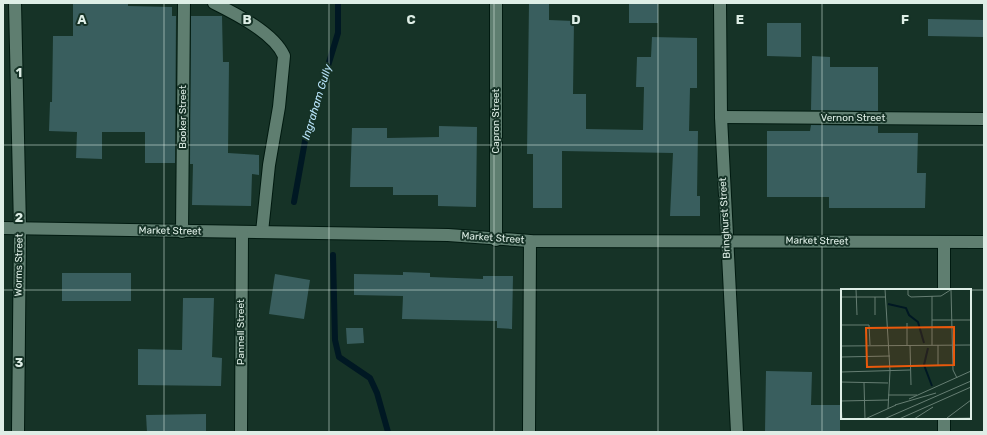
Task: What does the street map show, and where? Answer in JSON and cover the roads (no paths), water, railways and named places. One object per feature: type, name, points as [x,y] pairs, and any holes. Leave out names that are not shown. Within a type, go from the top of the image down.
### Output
[{"type":"street","name":"Worms Street","points":[[15,3],[20,228],[18,432]]},
{"type":"street","name":"Booker Street","points":[[182,232],[184,3]]},
{"type":"street","points":[[214,3],[237,15],[271,39],[281,49],[284,56],[279,108],[269,165],[262,232]]},
{"type":"street","name":"Capron Street","points":[[496,3],[496,240]]},
{"type":"street","name":"Bringhurst Street","points":[[720,3],[721,117],[726,240],[737,432]]},
{"type":"street","name":"Vernon Street","points":[[721,117],[984,119]]},
{"type":"street","name":"Market Street","points":[[3,228],[448,235],[496,240],[530,241],[726,240],[984,242]]},
{"type":"street","name":"Pannell Street","points":[[240,432],[242,232]]},
{"type":"street","points":[[528,432],[530,241]]},
{"type":"street","points":[[944,242],[944,289]]},
{"type":"street","points":[[944,419],[944,432]]},
{"type":"waterway","name":"Ingraham Gully","points":[[294,202],[305,141],[338,33],[338,3]]},
{"type":"waterway","name":"Ingraham Gully","points":[[333,255],[335,340],[339,357],[370,378],[377,393],[388,432]]}]
